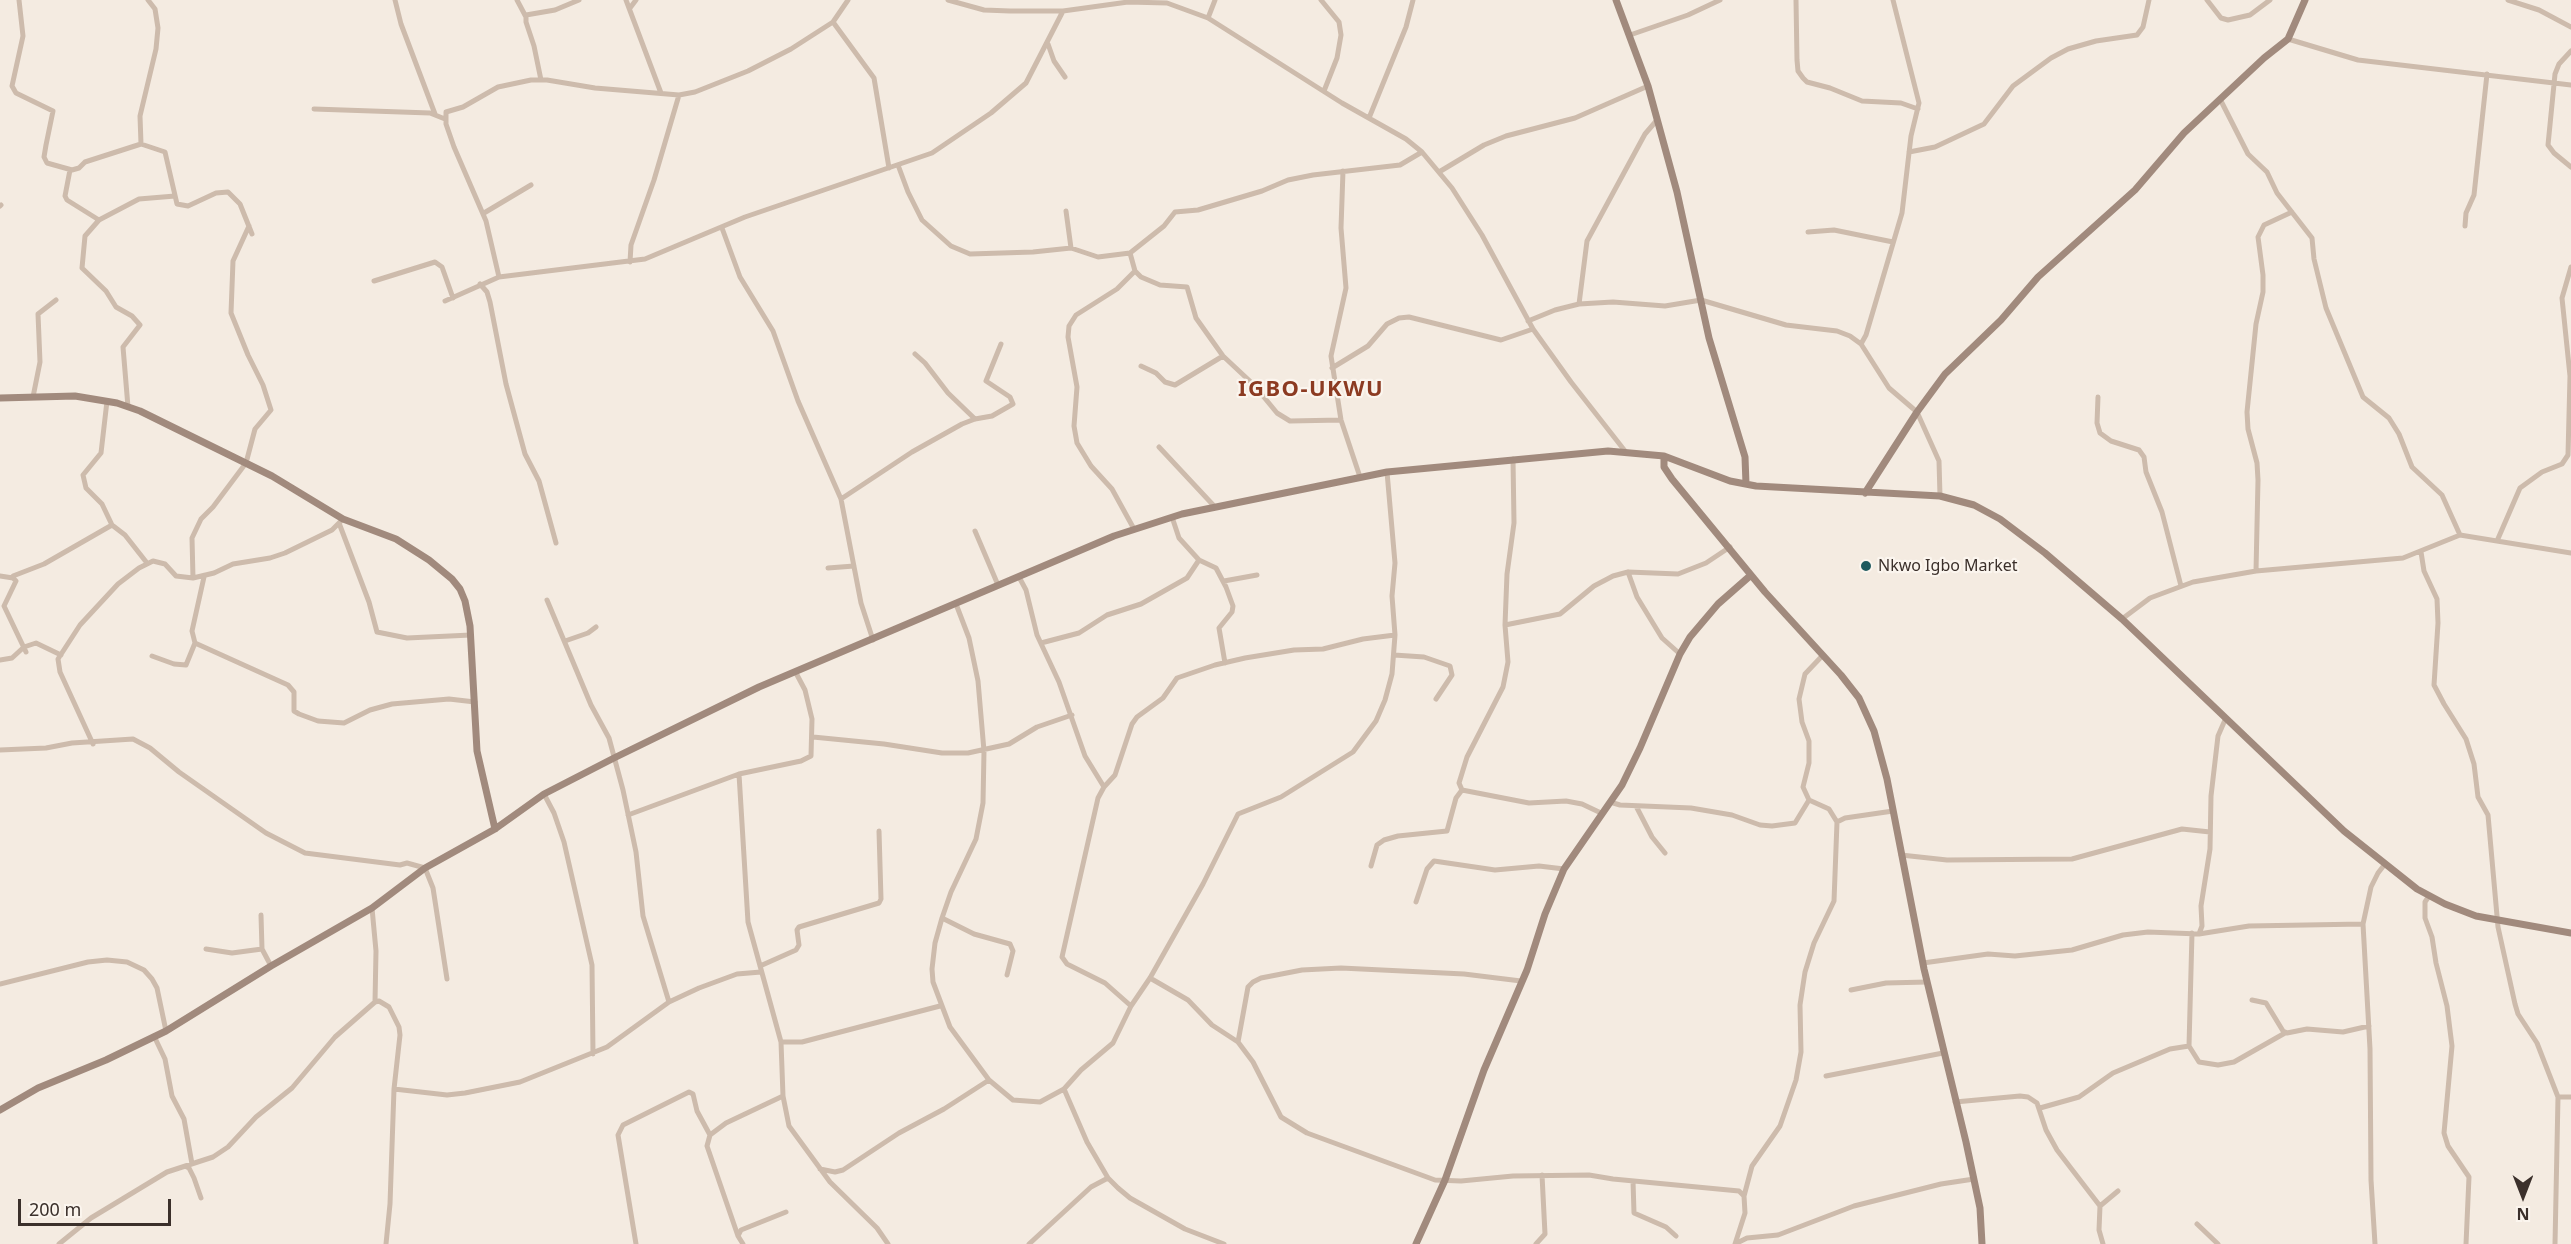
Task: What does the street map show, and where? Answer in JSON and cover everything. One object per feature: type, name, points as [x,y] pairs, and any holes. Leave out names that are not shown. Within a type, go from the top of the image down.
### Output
[{"type":"main road","points":[[1616,0],[1648,86],[1688,236],[1709,338],[1745,457],[1746,484]]},
{"type":"main road","points":[[1865,493],[1917,412],[1945,374],[2007,314],[2038,277],[2135,189],[2184,133],[2288,39],[2305,0]]},
{"type":"main road","points":[[0,398],[75,396],[128,407],[246,463],[341,521],[396,539],[429,560],[452,579],[460,589],[465,601],[471,635],[477,751],[495,829]]},
{"type":"main road","points":[[0,1110],[38,1088],[106,1060],[166,1031],[270,966],[372,908],[425,868],[495,829],[544,794],[614,758],[759,687],[1134,529],[1215,507],[1388,472],[1513,459],[1625,451],[1664,456],[1746,484],[1787,489],[1940,496],[1974,505],[2000,519],[2045,553],[2122,619],[2225,720],[2344,831],[2429,896],[2462,912],[2498,921],[2571,933]]},
{"type":"main road","points":[[1664,456],[1665,468],[1670,476],[1751,575],[1859,698],[1874,730],[1943,1053],[1974,1179],[1980,1208],[1982,1244]]},
{"type":"main road","points":[[1670,476],[1674,459]]},
{"type":"main road","points":[[1416,1244],[1445,1180],[1484,1070],[1564,868],[1610,802],[1632,765],[1680,654],[1702,620],[1751,575]]},
{"type":"street","points":[[19,0],[23,36],[12,86],[16,93],[53,111],[44,157],[47,163],[70,170],[79,168],[85,162],[141,144],[165,152],[177,204],[188,206],[216,193],[228,192],[240,204],[252,234]]},
{"type":"street","points":[[141,144],[140,116],[156,49],[158,28],[155,9],[148,0]]},
{"type":"street","points":[[395,0],[401,24],[435,114]]},
{"type":"street","points":[[517,0],[526,17],[541,80]]},
{"type":"street","points":[[526,17],[528,13],[555,10],[579,0]]},
{"type":"street","points":[[626,0],[661,93]]},
{"type":"street","points":[[630,8],[636,0]]},
{"type":"street","points":[[499,277],[484,213],[462,165],[445,119],[449,110],[463,107],[498,87],[514,82],[541,80],[595,88],[679,95],[709,87],[791,49],[833,22],[848,0]]},
{"type":"street","points":[[949,0],[984,10],[1063,11],[1149,0],[1167,3],[1208,18],[1324,91],[1406,139],[1422,152],[1452,188],[1482,235],[1533,329],[1625,451]]},
{"type":"street","points":[[1208,18],[1215,0]]},
{"type":"street","points":[[1321,0],[1339,22],[1341,35],[1337,58],[1324,91]]},
{"type":"street","points":[[1370,118],[1406,27],[1413,0]]},
{"type":"street","points":[[1630,35],[1688,15],[1720,0]]},
{"type":"street","points":[[1796,0],[1797,60],[1798,71],[1803,78],[1862,101],[1901,103],[1918,109]]},
{"type":"street","points":[[1861,344],[1866,335],[1902,213],[1909,152],[1918,109],[1917,93],[1893,0]]},
{"type":"street","points":[[1909,152],[1935,147],[1984,124],[2013,86],[2051,58],[2068,49],[2096,41],[2137,35],[2143,27],[2149,0]]},
{"type":"street","points":[[2207,0],[2222,18],[2228,20],[2250,15],[2270,0]]},
{"type":"street","points":[[2508,0],[2540,10],[2571,27]]},
{"type":"street","points":[[445,301],[499,277],[645,259],[745,217],[932,153],[991,113],[1021,89],[1033,73],[1063,11]]},
{"type":"street","points":[[833,22],[874,78],[889,168]]},
{"type":"street","points":[[2288,39],[2358,60],[2571,85]]},
{"type":"street","points":[[1048,44],[1054,61],[1065,77]]},
{"type":"street","points":[[2571,51],[2557,69],[2553,83],[2548,145],[2571,167]]},
{"type":"street","points":[[2465,226],[2466,213],[2474,195],[2487,74]]},
{"type":"street","points":[[1438,172],[1484,145],[1506,136],[1575,118],[1648,86]]},
{"type":"street","points":[[630,262],[631,244],[654,180],[679,95]]},
{"type":"street","points":[[2220,99],[2248,154],[2267,172],[2277,193],[2312,238],[2314,259],[2326,308],[2363,397],[2389,417],[2399,434],[2412,467],[2442,495],[2460,535]]},
{"type":"street","points":[[314,109],[435,114],[445,119]]},
{"type":"street","points":[[1580,304],[1587,241],[1645,134],[1657,120]]},
{"type":"street","points":[[898,165],[922,220],[951,246],[970,254],[1071,248],[1098,257],[1130,253],[1164,226],[1175,212],[1198,210],[1262,191],[1288,180],[1400,165],[1422,152]]},
{"type":"street","points":[[70,170],[65,196],[67,200],[99,220]]},
{"type":"street","points":[[1343,171],[1341,228],[1346,288],[1331,356],[1341,420],[1360,477]]},
{"type":"street","points":[[484,213],[531,185]]},
{"type":"street","points":[[128,407],[123,346],[140,325],[132,316],[116,307],[106,291],[82,268],[85,236],[99,220],[139,199],[175,196]]},
{"type":"street","points":[[1066,211],[1071,248]]},
{"type":"street","points":[[2256,571],[2258,480],[2247,412],[2256,324],[2263,292],[2264,275],[2258,237],[2264,225],[2292,212]]},
{"type":"street","points":[[193,578],[192,538],[201,519],[213,507],[246,463],[255,429],[271,410],[264,385],[248,355],[231,313],[233,261],[249,226]]},
{"type":"street","points":[[722,228],[740,277],[773,331],[798,400],[841,499],[861,603],[873,640]]},
{"type":"street","points":[[1808,232],[1834,230],[1893,242]]},
{"type":"street","points":[[1130,253],[1135,271],[1149,282],[1187,287],[1196,318],[1223,356],[1254,385],[1277,413],[1290,421],[1341,420]]},
{"type":"street","points":[[374,281],[435,262],[442,267],[453,297]]},
{"type":"street","points":[[2497,541],[2520,488],[2534,477],[2562,464],[2568,455],[2570,360],[2562,298],[2571,267]]},
{"type":"street","points":[[1134,529],[1112,489],[1091,466],[1077,443],[1074,426],[1077,387],[1068,337],[1069,326],[1076,315],[1117,289],[1135,271]]},
{"type":"street","points":[[480,284],[487,292],[490,303],[523,448],[538,482],[556,543]]},
{"type":"street","points":[[33,397],[40,362],[38,314],[56,300]]},
{"type":"street","points":[[1528,321],[1555,310],[1580,304],[1613,302],[1665,306],[1701,300],[1786,325],[1837,331],[1850,336],[1861,344],[1889,388],[1917,412],[1939,461],[1940,496]]},
{"type":"street","points":[[1332,368],[1368,346],[1387,324],[1404,317],[1501,340],[1533,329]]},
{"type":"street","points":[[841,499],[912,452],[975,418],[992,417],[1013,404],[1010,397],[986,381],[1000,344]]},
{"type":"street","points":[[915,354],[926,363],[948,393],[975,418]]},
{"type":"street","points":[[1141,366],[1156,373],[1165,382],[1175,385],[1223,356]]},
{"type":"street","points":[[2098,397],[2097,423],[2100,433],[2111,441],[2142,453],[2148,478],[2162,512],[2181,586]]},
{"type":"street","points":[[106,401],[101,453],[84,475],[86,488],[102,504],[112,525],[125,535],[147,563]]},
{"type":"street","points":[[1159,447],[1215,507]]},
{"type":"street","points":[[1462,790],[1460,783],[1467,757],[1484,721],[1495,705],[1507,674],[1505,625],[1507,574],[1514,523],[1513,459]]},
{"type":"street","points":[[956,604],[969,638],[978,681],[984,751],[981,825],[942,918],[932,969],[933,982],[940,1006],[956,1038],[989,1080],[1013,1100],[1040,1102],[1064,1089],[1081,1070],[1113,1043],[1131,1006],[1150,978],[1203,884],[1238,814],[1281,797],[1353,752],[1376,721],[1385,700],[1394,655],[1395,635],[1392,596],[1395,562],[1388,472]]},
{"type":"street","points":[[1172,517],[1179,538],[1199,560],[1216,568],[1224,581],[1233,606],[1232,612],[1219,628],[1225,663]]},
{"type":"street","points":[[93,744],[60,672],[58,658],[80,625],[102,600],[118,584],[147,563],[159,561],[176,576],[204,577],[233,564],[285,553],[332,530],[341,521],[377,632],[407,638],[471,635]]},
{"type":"street","points":[[13,578],[13,576],[44,564],[112,525]]},
{"type":"street","points":[[975,531],[998,585]]},
{"type":"street","points":[[2122,619],[2150,598],[2181,586],[2256,571],[2391,559],[2421,552],[2460,535],[2571,553]]},
{"type":"street","points":[[1505,625],[1560,614],[1594,586],[1613,576],[1628,572],[1678,574],[1706,563],[1730,547]]},
{"type":"street","points":[[2421,552],[2424,571],[2437,599],[2438,623],[2434,685],[2466,739],[2474,764],[2478,797],[2488,815],[2504,959],[2518,1014],[2537,1043],[2558,1097],[2555,1244]]},
{"type":"street","points":[[1041,643],[1079,633],[1107,615],[1141,603],[1187,578],[1199,560]]},
{"type":"street","points":[[828,568],[854,566]]},
{"type":"street","points":[[1628,572],[1637,597],[1662,639],[1680,654]]},
{"type":"street","points":[[1224,581],[1257,575]]},
{"type":"street","points":[[0,576],[13,578]]},
{"type":"street","points":[[152,656],[174,664],[186,665],[195,643],[192,631],[204,577]]},
{"type":"street","points":[[1019,577],[1026,590],[1035,630],[1072,715],[1085,756],[1104,787]]},
{"type":"street","points":[[13,578],[16,585],[3,606],[25,649]]},
{"type":"street","points":[[547,600],[591,705],[609,738],[636,852],[643,916],[669,1002]]},
{"type":"street","points":[[565,641],[588,633],[596,627]]},
{"type":"street","points":[[1131,1006],[1105,983],[1067,964],[1062,957],[1098,798],[1115,775],[1132,724],[1137,717],[1155,706],[1177,678],[1225,663],[1395,635]]},
{"type":"street","points":[[0,660],[12,658],[36,643],[61,655]]},
{"type":"street","points":[[195,643],[288,685],[294,692],[294,711],[318,721],[344,723],[370,710],[392,704],[449,699],[475,702]]},
{"type":"street","points":[[1394,655],[1424,657],[1450,666],[1452,675],[1436,699]]},
{"type":"street","points":[[1735,1244],[1745,1213],[1743,1196],[1752,1166],[1780,1126],[1797,1080],[1802,1052],[1800,1005],[1805,972],[1811,950],[1834,901],[1837,822],[1829,809],[1809,800],[1803,787],[1809,763],[1809,741],[1802,722],[1799,699],[1805,675],[1822,655]]},
{"type":"street","points":[[628,815],[739,774],[807,759],[811,756],[813,737],[810,704],[796,673]]},
{"type":"street","points":[[813,737],[821,736],[942,753],[984,751],[1009,744],[1037,727],[1072,715]]},
{"type":"street","points":[[2199,934],[2202,926],[2201,906],[2210,849],[2211,796],[2218,736],[2225,720]]},
{"type":"street","points":[[0,750],[46,748],[72,743],[93,744],[126,738],[139,742],[232,810],[305,853],[400,865],[407,863],[425,868],[433,888],[447,979]]},
{"type":"street","points":[[739,774],[748,922],[781,1042],[783,1096],[789,1126],[820,1169],[876,1228],[888,1244]]},
{"type":"street","points":[[1462,790],[1529,803],[1566,801],[1582,804],[1601,813]]},
{"type":"street","points":[[1371,867],[1377,845],[1384,840],[1398,836],[1447,831],[1456,798],[1462,790]]},
{"type":"street","points":[[544,794],[554,813],[564,842],[592,965],[593,1054]]},
{"type":"street","points":[[1610,802],[1636,806],[1690,808],[1732,815],[1760,825],[1772,826],[1795,823],[1809,800]]},
{"type":"street","points":[[1636,806],[1652,837],[1665,853]]},
{"type":"street","points":[[1837,822],[1845,818],[1893,811]]},
{"type":"street","points":[[1901,855],[1947,860],[2072,859],[2182,830],[2210,832]]},
{"type":"street","points":[[394,1089],[447,1095],[465,1094],[520,1082],[607,1047],[669,1002],[719,980],[760,969],[796,950],[800,945],[797,930],[799,927],[879,903],[881,899],[879,831]]},
{"type":"street","points":[[1416,902],[1428,869],[1434,861],[1495,870],[1539,866],[1564,868]]},
{"type":"street","points":[[2375,1244],[2372,1215],[2369,1026],[2363,924],[2371,887],[2385,864]]},
{"type":"street","points":[[2429,896],[2425,902],[2426,918],[2447,1006],[2451,1046],[2444,1133],[2448,1146],[2469,1177],[2466,1244]]},
{"type":"street","points":[[372,908],[376,951],[375,1002]]},
{"type":"street","points":[[261,915],[262,949],[270,966]]},
{"type":"street","points":[[942,918],[974,934],[1010,944],[1013,951],[1007,975]]},
{"type":"street","points":[[1923,963],[1988,954],[2015,956],[2072,950],[2123,935],[2148,932],[2199,934],[2249,926],[2363,924]]},
{"type":"street","points":[[2192,933],[2189,1046],[2199,1062],[2218,1065],[2234,1062],[2284,1033],[2307,1029],[2343,1032],[2369,1026]]},
{"type":"street","points":[[206,949],[232,953],[262,949]]},
{"type":"street","points":[[0,984],[88,962],[127,962],[144,970],[152,979],[157,988],[166,1031]]},
{"type":"street","points":[[1238,1042],[1248,987],[1261,978],[1302,970],[1330,968],[1464,974],[1521,981]]},
{"type":"street","points":[[1150,978],[1188,1000],[1212,1025],[1238,1042],[1253,1062],[1274,1106],[1286,1122],[1307,1133],[1383,1159],[1424,1177],[1445,1180],[1487,1180],[1542,1175],[1589,1175],[1739,1191],[1743,1196]]},
{"type":"street","points":[[1851,990],[1886,983],[1927,981]]},
{"type":"street","points":[[2252,1000],[2266,1003],[2284,1033]]},
{"type":"street","points":[[59,1244],[91,1218],[167,1172],[213,1157],[228,1147],[256,1117],[292,1088],[335,1038],[375,1002],[379,1001],[389,1007],[399,1027],[386,1244]]},
{"type":"street","points":[[781,1042],[802,1042],[940,1006]]},
{"type":"street","points":[[154,1036],[165,1059],[172,1095],[184,1119],[192,1164]]},
{"type":"street","points":[[2040,1108],[2079,1097],[2114,1073],[2170,1049],[2189,1046]]},
{"type":"street","points":[[1826,1076],[1943,1053]]},
{"type":"street","points":[[820,1169],[832,1172],[859,1161],[898,1133],[944,1109],[989,1080]]},
{"type":"street","points":[[1064,1089],[1087,1142],[1108,1178],[1130,1198],[1185,1229],[1224,1244]]},
{"type":"street","points":[[636,1244],[619,1130],[623,1125],[689,1092],[693,1094],[697,1111],[710,1135]]},
{"type":"street","points":[[743,1244],[738,1236],[707,1146],[710,1135],[726,1123],[783,1096]]},
{"type":"street","points":[[1955,1102],[2020,1096],[2033,1099],[2040,1108],[2046,1130],[2057,1150],[2100,1206],[2099,1230],[2103,1244]]},
{"type":"street","points":[[2558,1097],[2571,1097]]},
{"type":"street","points":[[185,1166],[189,1168],[201,1198]]},
{"type":"street","points":[[1536,1244],[1545,1234],[1542,1175]]},
{"type":"street","points":[[1029,1244],[1091,1187],[1108,1178]]},
{"type":"street","points":[[1735,1244],[1743,1239],[1778,1235],[1854,1206],[1934,1185],[1974,1179]]},
{"type":"street","points":[[1632,1181],[1634,1213],[1666,1227],[1676,1236]]},
{"type":"street","points":[[2100,1206],[2118,1191]]},
{"type":"street","points":[[738,1236],[741,1230],[786,1212]]},
{"type":"street","points":[[2197,1224],[2218,1244]]},
{"type":"street","points":[[1739,1231],[1754,1237]]},
{"type":"place","name":"Nkwo Igbo Market","points":[[1866,566]]},
{"type":"district","name":"IGBO-UKWU","points":[[1311,390]]}]
